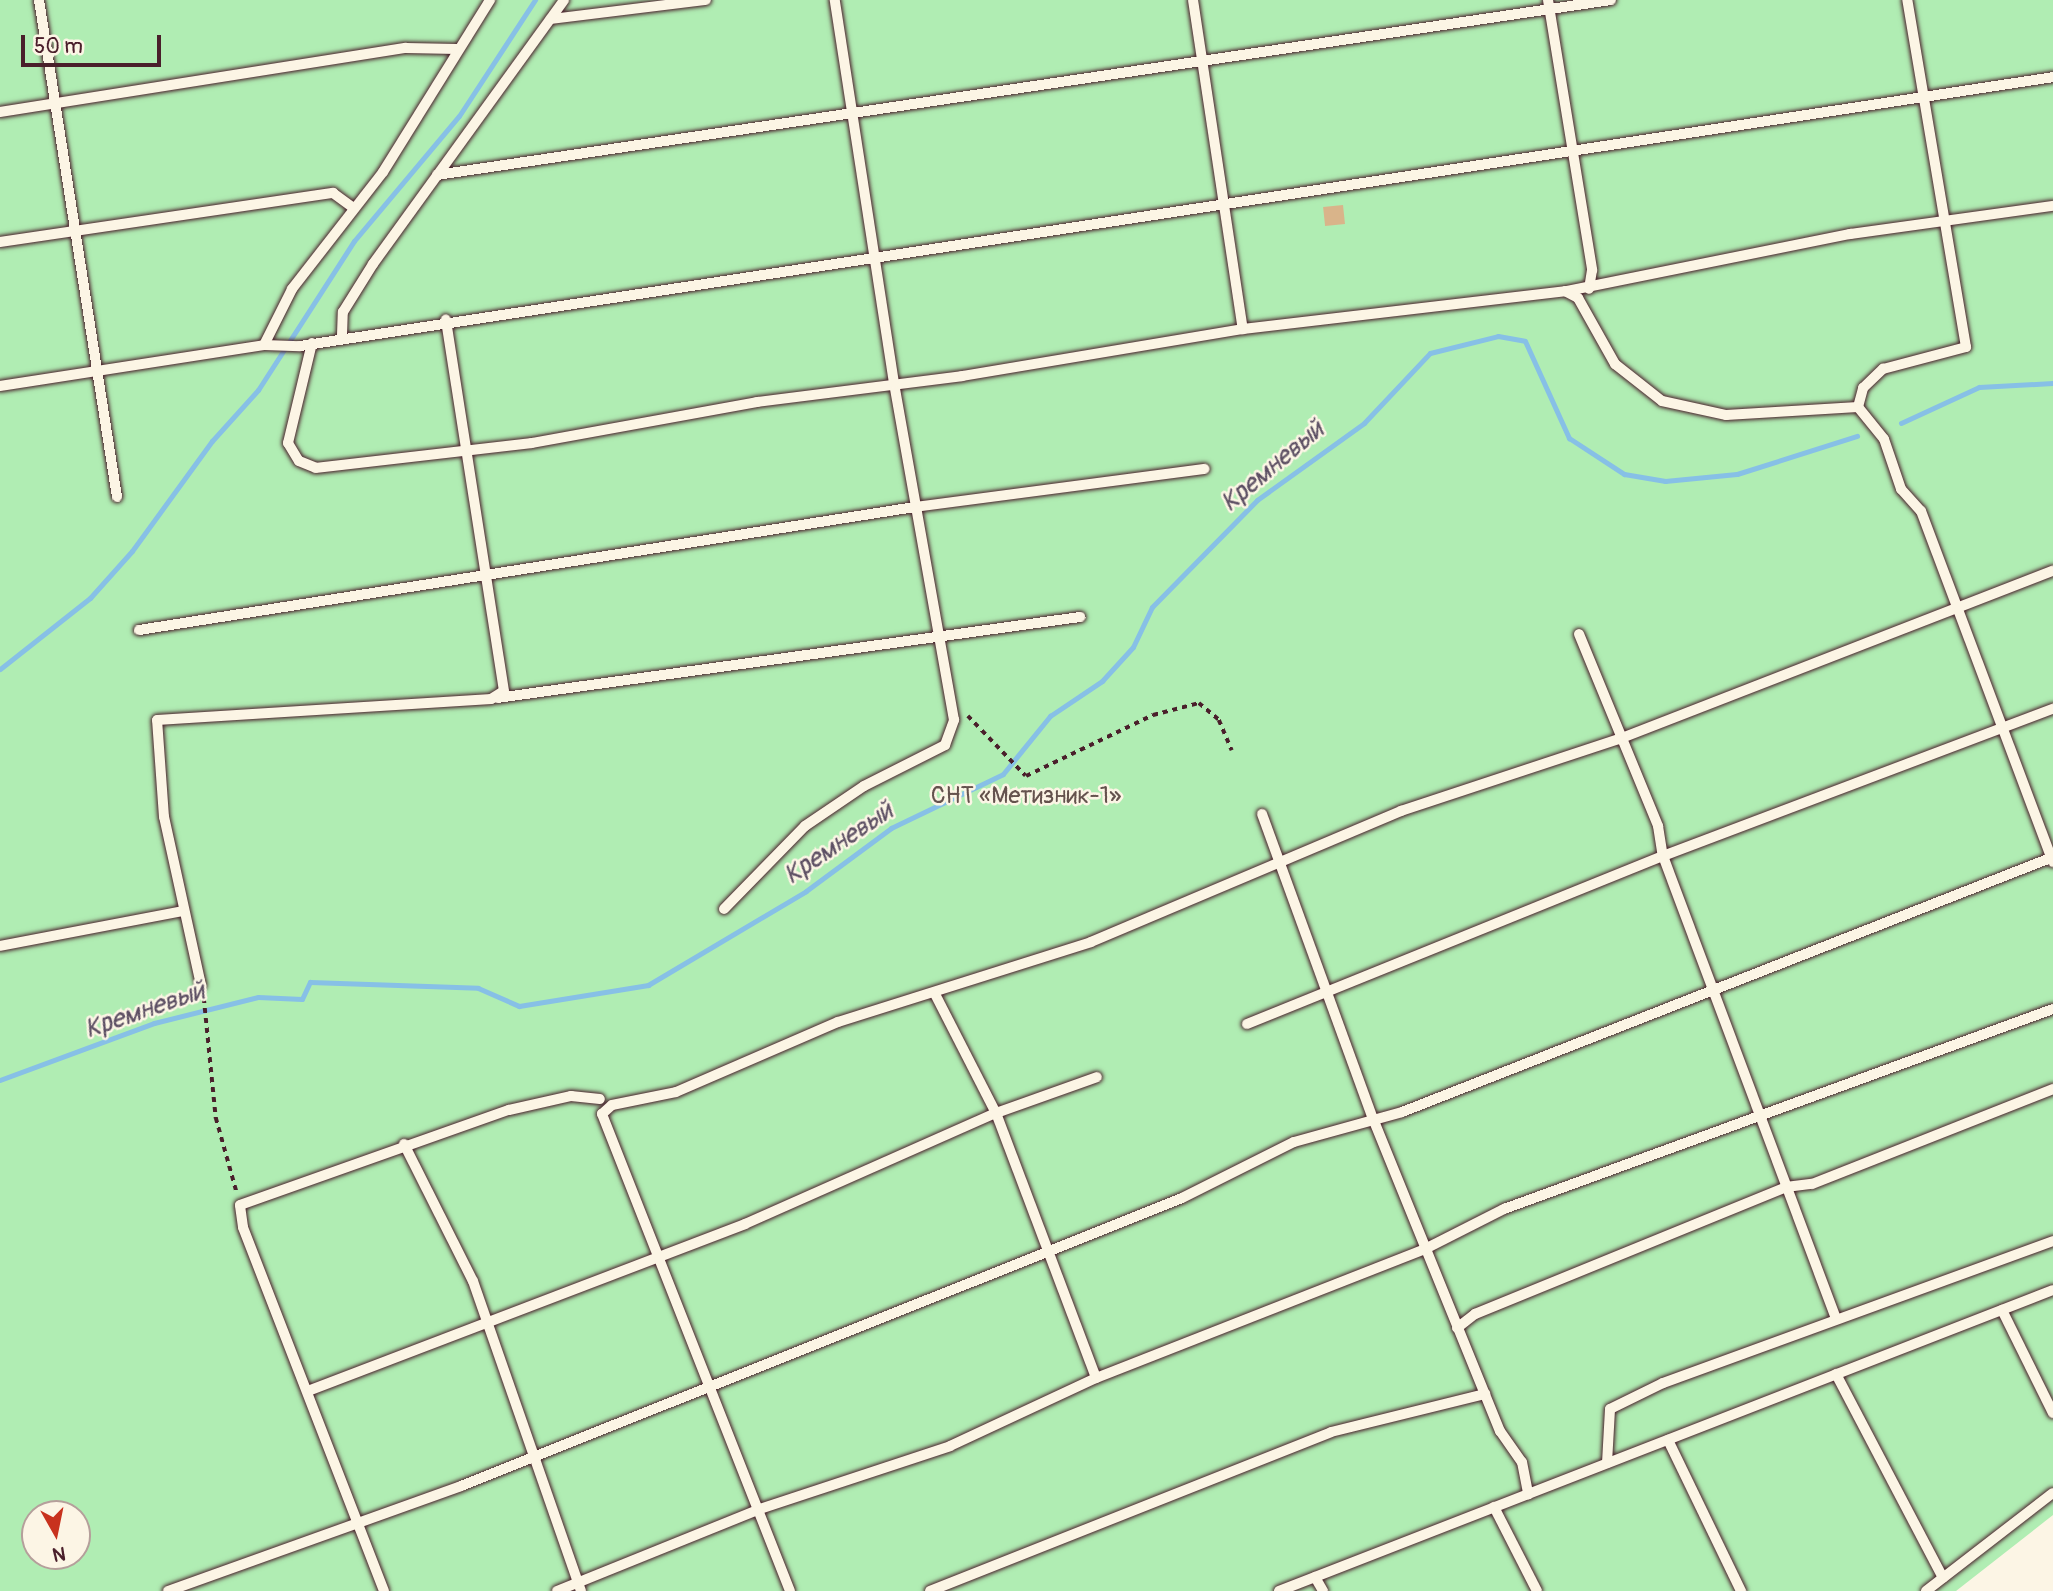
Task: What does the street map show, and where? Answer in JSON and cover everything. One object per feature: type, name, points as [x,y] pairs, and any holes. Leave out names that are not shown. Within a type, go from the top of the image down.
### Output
[{"type":"lane","points":[[39,0],[117,497]]},
{"type":"lane","points":[[264,345],[292,289],[351,206],[383,172],[457,49],[490,0]]},
{"type":"lane","points":[[342,335],[343,312],[564,0]]},
{"type":"lane","points":[[551,19],[706,0]]},
{"type":"lane","points":[[724,909],[805,826],[864,786],[945,745],[954,720],[945,696],[873,256],[835,0]]},
{"type":"lane","points":[[1193,0],[1243,329]]},
{"type":"lane","points":[[437,176],[1202,63],[1548,5],[1611,0]]},
{"type":"lane","points":[[1858,407],[1863,388],[1883,369],[1966,347],[1940,220],[1907,0]]},
{"type":"lane","points":[[1548,5],[1592,270],[1589,289]]},
{"type":"lane","points":[[0,112],[406,48],[457,49]]},
{"type":"lane","points":[[0,386],[264,345],[300,346],[342,335],[446,319],[1224,205],[2053,77]]},
{"type":"lane","points":[[0,242],[333,193],[351,206]]},
{"type":"lane","points":[[312,343],[289,418],[288,443],[299,461],[316,468],[464,450],[1243,329],[1589,289],[1940,220],[2053,206]]},
{"type":"lane","points":[[169,1591],[530,1457],[1053,1250],[1182,1198],[1294,1142],[1374,1121],[2052,859],[1921,511],[1901,489],[1873,419],[1858,407],[1737,415],[1662,401],[1615,364],[1578,298],[1565,291]]},
{"type":"lane","points":[[446,319],[464,450],[504,691],[491,699]]},
{"type":"lane","points":[[139,630],[915,508],[1205,469]]},
{"type":"lane","points":[[790,1591],[760,1508],[707,1387],[602,1114],[612,1105],[716,1077],[838,1021],[935,994],[1148,920],[1401,811],[1619,738],[2053,571]]},
{"type":"lane","points":[[201,985],[164,817],[157,720],[491,699],[1080,617]]},
{"type":"lane","points":[[1579,634],[1619,738],[1658,826],[1663,856],[1835,1316]]},
{"type":"lane","points":[[1247,1024],[1663,856],[2053,709]]},
{"type":"lane","points":[[1262,814],[1374,1121],[1485,1394],[1522,1462],[1528,1494]]},
{"type":"lane","points":[[0,946],[183,911]]},
{"type":"lane","points":[[935,994],[996,1113],[1053,1250],[1096,1378]]},
{"type":"lane","points":[[557,1591],[580,1587],[760,1508],[950,1446],[1096,1378],[1425,1249],[1504,1209],[1762,1119],[1882,1068],[2053,1009]]},
{"type":"lane","points":[[308,1391],[658,1257],[996,1113],[1097,1077]]},
{"type":"lane","points":[[1457,1328],[1475,1314],[1786,1187],[1812,1184],[2053,1089]]},
{"type":"lane","points":[[384,1591],[359,1520],[243,1227],[240,1205],[304,1187],[404,1144],[509,1110],[571,1096],[600,1099]]},
{"type":"lane","points":[[404,1144],[489,1323],[530,1457],[580,1587]]},
{"type":"lane","points":[[1607,1463],[1610,1409],[1835,1316],[1916,1295],[2053,1241]]},
{"type":"lane","points":[[1287,1590],[2053,1290]]},
{"type":"lane","points":[[2001,1310],[2053,1413]]},
{"type":"lane","points":[[1836,1374],[1943,1578]]},
{"type":"lane","points":[[930,1591],[1331,1432],[1485,1394]]},
{"type":"lane","points":[[1668,1440],[1741,1591]]},
{"type":"lane","points":[[1926,1591],[2053,1493]]},
{"type":"lane","points":[[1494,1507],[1537,1591]]},
{"type":"lane","points":[[1315,1577],[1323,1591]]},
{"type":"path","points":[[945,696],[1026,776],[1153,715],[1199,703],[1219,720],[1233,750]]},
{"type":"path","points":[[201,985],[216,1118],[240,1205]]},
{"type":"green space","name":"СНТ «Метизник-1»","points":[[0,0],[2053,0],[2053,1515],[1956,1591],[0,1591]]},
{"type":"building","points":[[1343,205],[1345,224],[1325,226],[1323,207]]},
{"type":"waterway","points":[[0,669],[90,598],[132,551],[212,441],[258,390],[354,241],[459,116],[535,0]]},
{"type":"waterway","name":"Кремневый","points":[[0,1080],[154,1023],[258,997],[302,999],[310,982],[478,988],[519,1006],[648,985],[806,891],[891,828],[1003,774],[1050,716],[1102,681],[1133,647],[1152,607],[1257,500],[1364,423],[1430,353],[1498,336],[1525,341],[1569,438],[1624,474],[1665,481],[1737,474],[1857,436]]},
{"type":"waterway","name":"Кремневый","points":[[1901,423],[1979,387],[2053,383]]}]
